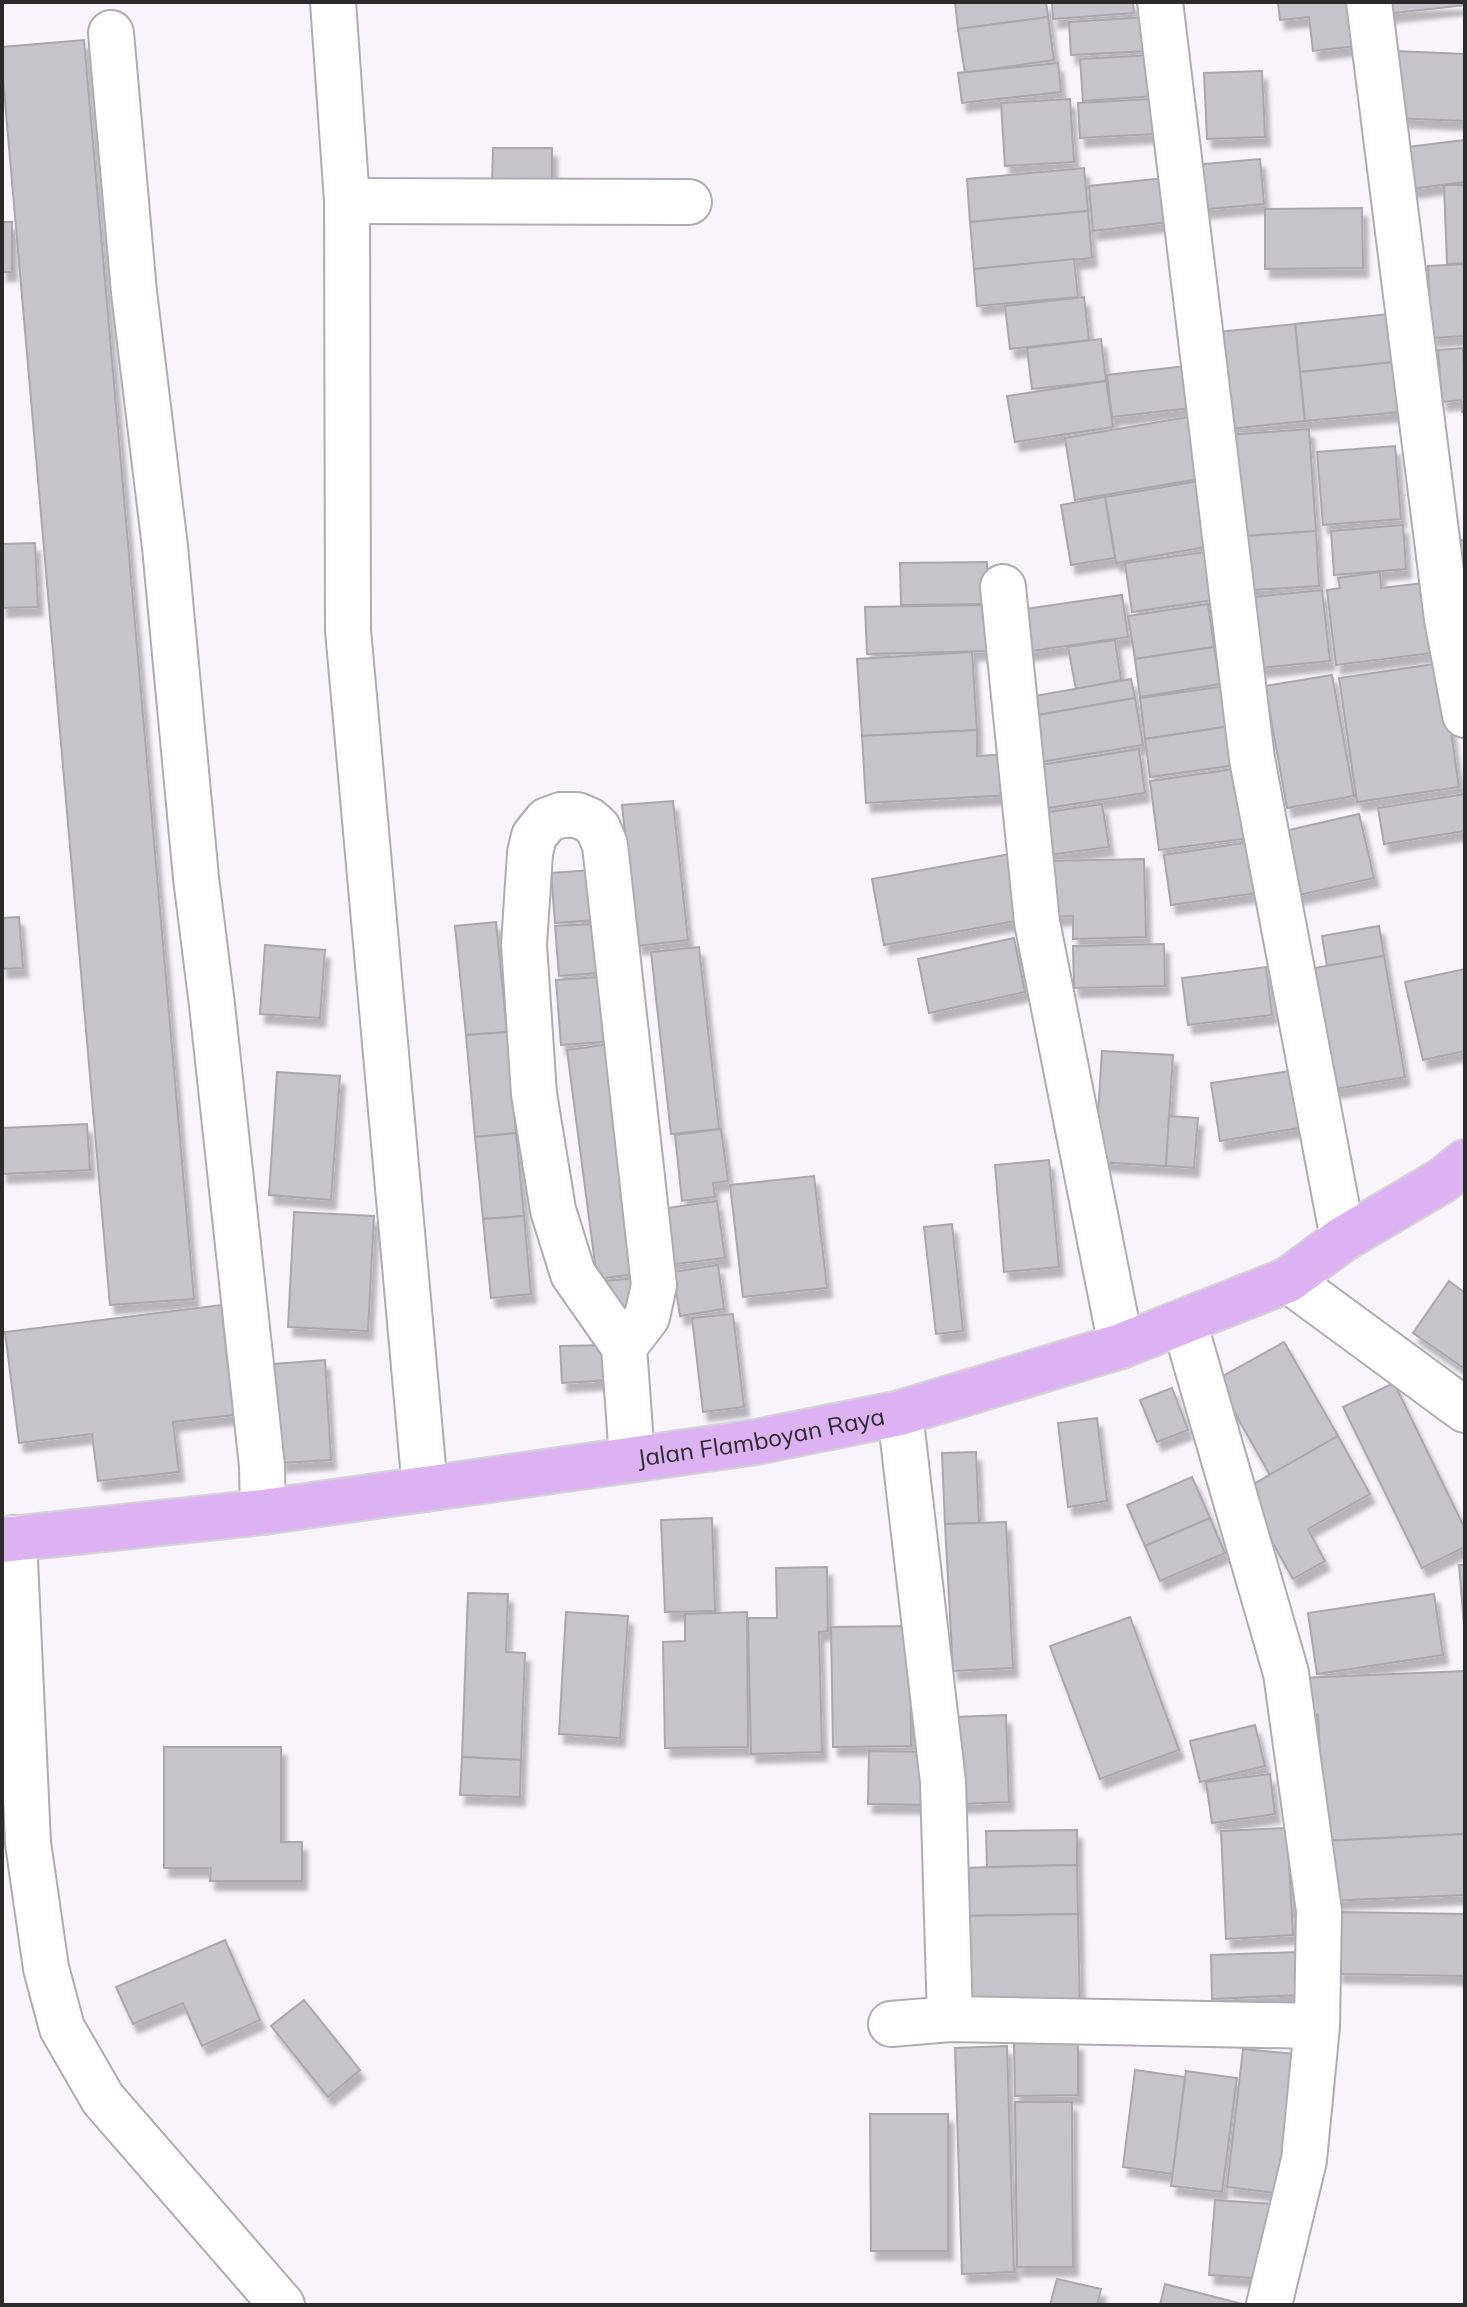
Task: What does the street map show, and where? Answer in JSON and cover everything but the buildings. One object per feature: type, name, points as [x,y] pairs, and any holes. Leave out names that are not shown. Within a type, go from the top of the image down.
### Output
[{"type":"main road","name":"Jalan Flamboyan Raya","points":[[8,1539],[263,1512],[756,1442],[900,1413],[1121,1346],[1288,1280],[1343,1239],[1458,1179]]},
{"type":"street","points":[[333,2],[347,201],[348,630],[425,1489]]},
{"type":"street","points":[[1160,2],[1252,759],[1343,1239]]},
{"type":"street","points":[[1369,2],[1447,619],[1465,715]]},
{"type":"street","points":[[111,33],[134,292],[165,547],[191,833],[262,1466],[263,1512]]},
{"type":"street","points":[[347,201],[689,202]]},
{"type":"street","points":[[1003,587],[1037,922],[1121,1346]]},
{"type":"street","points":[[624,1347],[647,1317],[654,1285],[605,845],[598,828],[589,820],[577,815],[561,815],[547,820],[534,836],[530,853],[524,945],[534,1094],[553,1210],[573,1274],[624,1347],[632,1458]]},
{"type":"street","points":[[1288,1280],[1465,1410]]},
{"type":"street","points":[[1184,1322],[1286,1673],[1319,1911],[1317,2026],[1304,2160],[1269,2305]]},
{"type":"street","points":[[900,1413],[943,1782],[950,2019]]},
{"type":"street","points":[[8,1539],[28,1843],[46,1968],[62,2028],[103,2099],[282,2305]]},
{"type":"street","points":[[891,2024],[950,2019],[1317,2026]]}]
